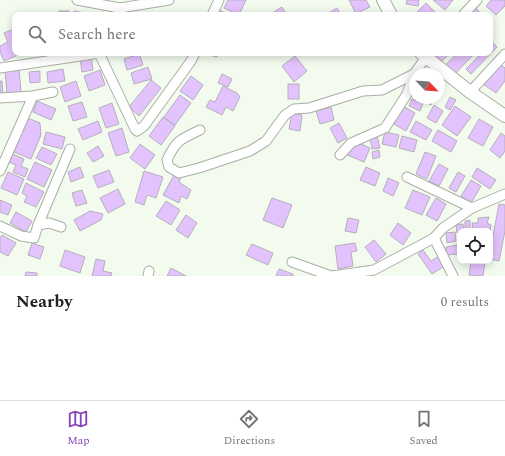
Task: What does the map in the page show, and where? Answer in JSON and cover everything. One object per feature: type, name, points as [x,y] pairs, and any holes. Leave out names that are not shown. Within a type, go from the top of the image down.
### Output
[{"type":"main road","points":[[383,0],[389,12]]},
{"type":"main road","points":[[427,56],[470,92],[505,116]]},
{"type":"street","points":[[77,0],[118,11],[169,0]]},
{"type":"street","points":[[213,12],[219,0]]},
{"type":"street","points":[[466,12],[477,0]]},
{"type":"street","points":[[470,92],[505,54]]},
{"type":"street","points":[[0,68],[80,56]]},
{"type":"street","points":[[101,56],[135,129],[138,131],[144,126],[192,62],[194,56]]},
{"type":"street","points":[[417,68],[424,56]]},
{"type":"street","points":[[200,130],[180,139],[172,148],[167,160],[169,167],[179,173],[250,151],[266,141],[285,115],[294,109],[309,108],[363,91],[382,90],[409,76]]},
{"type":"street","points":[[340,155],[351,143],[385,128],[407,94],[409,88]]},
{"type":"street","points":[[0,98],[34,96],[53,92]]},
{"type":"street","points":[[0,171],[34,96]]},
{"type":"street","points":[[0,226],[21,236],[34,238],[70,148]]},
{"type":"street","points":[[407,177],[472,208]]},
{"type":"street","points":[[292,262],[331,276],[375,273],[434,238],[443,228],[472,208],[505,194]]},
{"type":"street","points":[[38,225],[48,223],[61,228]]},
{"type":"street","points":[[434,238],[453,276]]},
{"type":"building","points":[[228,0],[246,0],[240,12],[233,12],[224,8]]},
{"type":"building","points":[[349,0],[366,0],[370,7],[360,12],[355,12]]},
{"type":"building","points":[[407,0],[419,0],[418,6],[406,4]]},
{"type":"building","points":[[433,0],[453,0],[445,10]]},
{"type":"building","points":[[491,0],[505,0],[505,6],[496,15],[486,6]]},
{"type":"building","points":[[426,3],[435,12],[417,12]]},
{"type":"building","points":[[282,7],[285,12],[274,12]]},
{"type":"building","points":[[337,8],[339,12],[330,12]]},
{"type":"building","points":[[476,8],[479,12],[471,12]]},
{"type":"building","points":[[12,30],[12,56],[16,56],[4,61],[0,52],[0,46],[8,42],[4,33]]},
{"type":"building","points":[[493,43],[497,47],[493,51]]},
{"type":"building","points":[[91,56],[93,70],[82,72],[80,58]]},
{"type":"building","points":[[133,56],[140,56],[143,65],[127,70],[124,59]]},
{"type":"building","points":[[295,56],[307,71],[294,82],[282,66]]},
{"type":"building","points":[[435,56],[447,56],[441,62]]},
{"type":"building","points":[[455,56],[472,56],[452,77],[443,67]]},
{"type":"building","points":[[479,56],[488,56],[471,74],[466,69]]},
{"type":"building","points":[[498,63],[505,68],[505,81],[496,93],[483,84]]},
{"type":"building","points":[[148,67],[152,79],[134,84],[131,73]]},
{"type":"building","points":[[19,69],[21,92],[7,94],[5,71]]},
{"type":"building","points":[[63,69],[65,81],[48,83],[47,72]]},
{"type":"building","points":[[100,70],[105,85],[89,91],[84,76]]},
{"type":"building","points":[[40,71],[40,82],[30,83],[29,72]]},
{"type":"building","points":[[222,74],[232,79],[228,87],[218,83]]},
{"type":"building","points":[[191,76],[203,85],[193,100],[180,91]]},
{"type":"building","points":[[151,80],[161,88],[139,116],[129,107]]},
{"type":"building","points":[[0,81],[2,81],[3,94],[0,94]]},
{"type":"building","points":[[76,81],[81,96],[65,102],[60,87]]},
{"type":"building","points":[[288,84],[299,84],[299,99],[288,99]]},
{"type":"building","points":[[223,86],[237,93],[240,97],[233,111],[226,107],[222,115],[206,107],[210,100],[215,102]]},
{"type":"building","points":[[180,95],[191,103],[175,125],[164,117]]},
{"type":"building","points":[[450,97],[456,100],[450,110],[445,107]]},
{"type":"building","points":[[37,101],[56,109],[51,120],[33,112]]},
{"type":"building","points":[[82,102],[87,117],[73,121],[68,106]]},
{"type":"building","points":[[112,103],[119,124],[106,128],[99,108]]},
{"type":"building","points":[[410,104],[423,104],[420,111],[409,106]]},
{"type":"building","points":[[434,105],[443,111],[436,123],[427,118]]},
{"type":"building","points":[[403,106],[415,113],[406,131],[394,124]]},
{"type":"building","points":[[455,106],[471,117],[457,136],[442,125]]},
{"type":"building","points":[[331,107],[334,120],[320,124],[316,111]]},
{"type":"building","points":[[292,113],[302,115],[300,131],[289,129]]},
{"type":"building","points":[[163,117],[175,126],[161,145],[149,136]]},
{"type":"building","points":[[28,118],[40,123],[41,135],[31,159],[14,152]]},
{"type":"building","points":[[479,119],[493,127],[483,146],[468,138]]},
{"type":"building","points":[[98,121],[102,132],[83,140],[78,129]]},
{"type":"building","points":[[416,121],[432,130],[426,140],[410,132]]},
{"type":"building","points":[[339,123],[347,138],[338,143],[330,128]]},
{"type":"building","points":[[122,128],[129,152],[116,156],[108,133]]},
{"type":"building","points":[[438,130],[457,141],[451,152],[432,141]]},
{"type":"building","points":[[46,132],[65,137],[62,149],[43,144]]},
{"type":"building","points":[[385,132],[399,135],[396,147],[382,144]]},
{"type":"building","points":[[501,133],[505,136],[505,151],[500,158],[490,150]]},
{"type":"building","points":[[377,136],[380,148],[372,149],[370,138]]},
{"type":"building","points":[[402,136],[417,140],[414,152],[399,148]]},
{"type":"building","points":[[357,142],[370,148],[364,162],[345,154]]},
{"type":"building","points":[[140,144],[155,155],[145,169],[130,158]]},
{"type":"building","points":[[98,146],[104,156],[93,162],[87,153]]},
{"type":"building","points":[[42,147],[57,154],[51,165],[36,158]]},
{"type":"building","points":[[379,150],[380,157],[373,159],[372,152]]},
{"type":"building","points":[[425,152],[436,156],[427,179],[416,174]]},
{"type":"building","points":[[13,154],[24,159],[21,166],[28,169],[25,177],[13,172],[16,165],[9,162]]},
{"type":"building","points":[[35,162],[52,170],[44,187],[27,179]]},
{"type":"building","points":[[439,164],[448,169],[439,186],[429,181]]},
{"type":"building","points":[[80,167],[84,177],[71,182],[68,172]]},
{"type":"building","points":[[366,167],[380,173],[375,186],[360,180]]},
{"type":"building","points":[[477,168],[496,180],[490,189],[472,177]]},
{"type":"building","points":[[109,170],[114,182],[98,188],[93,176]]},
{"type":"building","points":[[144,171],[163,177],[156,198],[147,195],[144,205],[135,202]]},
{"type":"building","points":[[8,172],[24,179],[17,195],[1,188]]},
{"type":"building","points":[[458,172],[465,176],[456,192],[449,188]]},
{"type":"building","points":[[174,175],[181,177],[179,182],[191,190],[187,199],[181,196],[179,203],[163,195]]},
{"type":"building","points":[[388,178],[399,183],[393,196],[383,191]]},
{"type":"building","points":[[471,180],[481,186],[471,203],[461,196]]},
{"type":"building","points":[[26,183],[44,192],[36,207],[24,202],[27,196],[22,193]]},
{"type":"building","points":[[118,189],[125,204],[108,213],[100,198]]},
{"type":"building","points":[[82,190],[87,203],[76,206],[72,193]]},
{"type":"building","points":[[413,190],[430,197],[422,215],[405,208]]},
{"type":"building","points":[[272,198],[292,205],[283,228],[263,220]]},
{"type":"building","points":[[436,198],[446,204],[437,221],[426,215]]},
{"type":"building","points":[[0,200],[12,205],[8,215],[0,212]]},
{"type":"building","points":[[166,201],[180,210],[171,225],[156,216]]},
{"type":"building","points":[[499,204],[505,205],[505,231],[499,261],[493,260],[493,236]]},
{"type":"building","points":[[90,211],[103,214],[101,220],[80,231],[74,220]]},
{"type":"building","points":[[16,212],[32,221],[26,232],[10,223]]},
{"type":"building","points":[[186,215],[197,223],[188,238],[176,230]]},
{"type":"building","points":[[489,217],[487,223],[491,225],[490,228],[473,228],[472,223],[478,223],[478,218]]},
{"type":"building","points":[[348,218],[359,220],[356,233],[345,231]]},
{"type":"building","points":[[470,220],[470,228],[465,228],[465,221]]},
{"type":"building","points":[[398,223],[411,233],[403,245],[390,235]]},
{"type":"building","points":[[463,224],[464,228],[457,228],[457,233],[456,225]]},
{"type":"building","points":[[455,232],[456,241],[447,243],[446,233]]},
{"type":"building","points":[[2,235],[16,243],[8,256],[0,252],[0,238]]},
{"type":"building","points":[[374,240],[386,254],[376,262],[365,247]]},
{"type":"building","points":[[32,243],[44,247],[40,259],[28,255]]},
{"type":"building","points":[[355,243],[357,251],[351,252],[353,266],[338,269],[335,246]]},
{"type":"building","points":[[252,244],[273,253],[268,265],[246,255]]},
{"type":"building","points":[[457,245],[457,254],[447,255],[446,247]]},
{"type":"building","points":[[65,250],[85,257],[80,273],[60,266]]},
{"type":"building","points":[[423,250],[431,261],[439,256],[443,267],[432,274],[418,254]]},
{"type":"building","points":[[96,259],[105,261],[103,271],[112,273],[111,276],[92,276]]},
{"type":"building","points":[[471,264],[485,264],[483,276],[469,275]]},
{"type":"building","points":[[171,268],[186,276],[167,276]]},
{"type":"building","points":[[279,269],[293,274],[293,276],[276,276]]},
{"type":"building","points":[[26,272],[37,273],[37,276],[25,276]]}]
